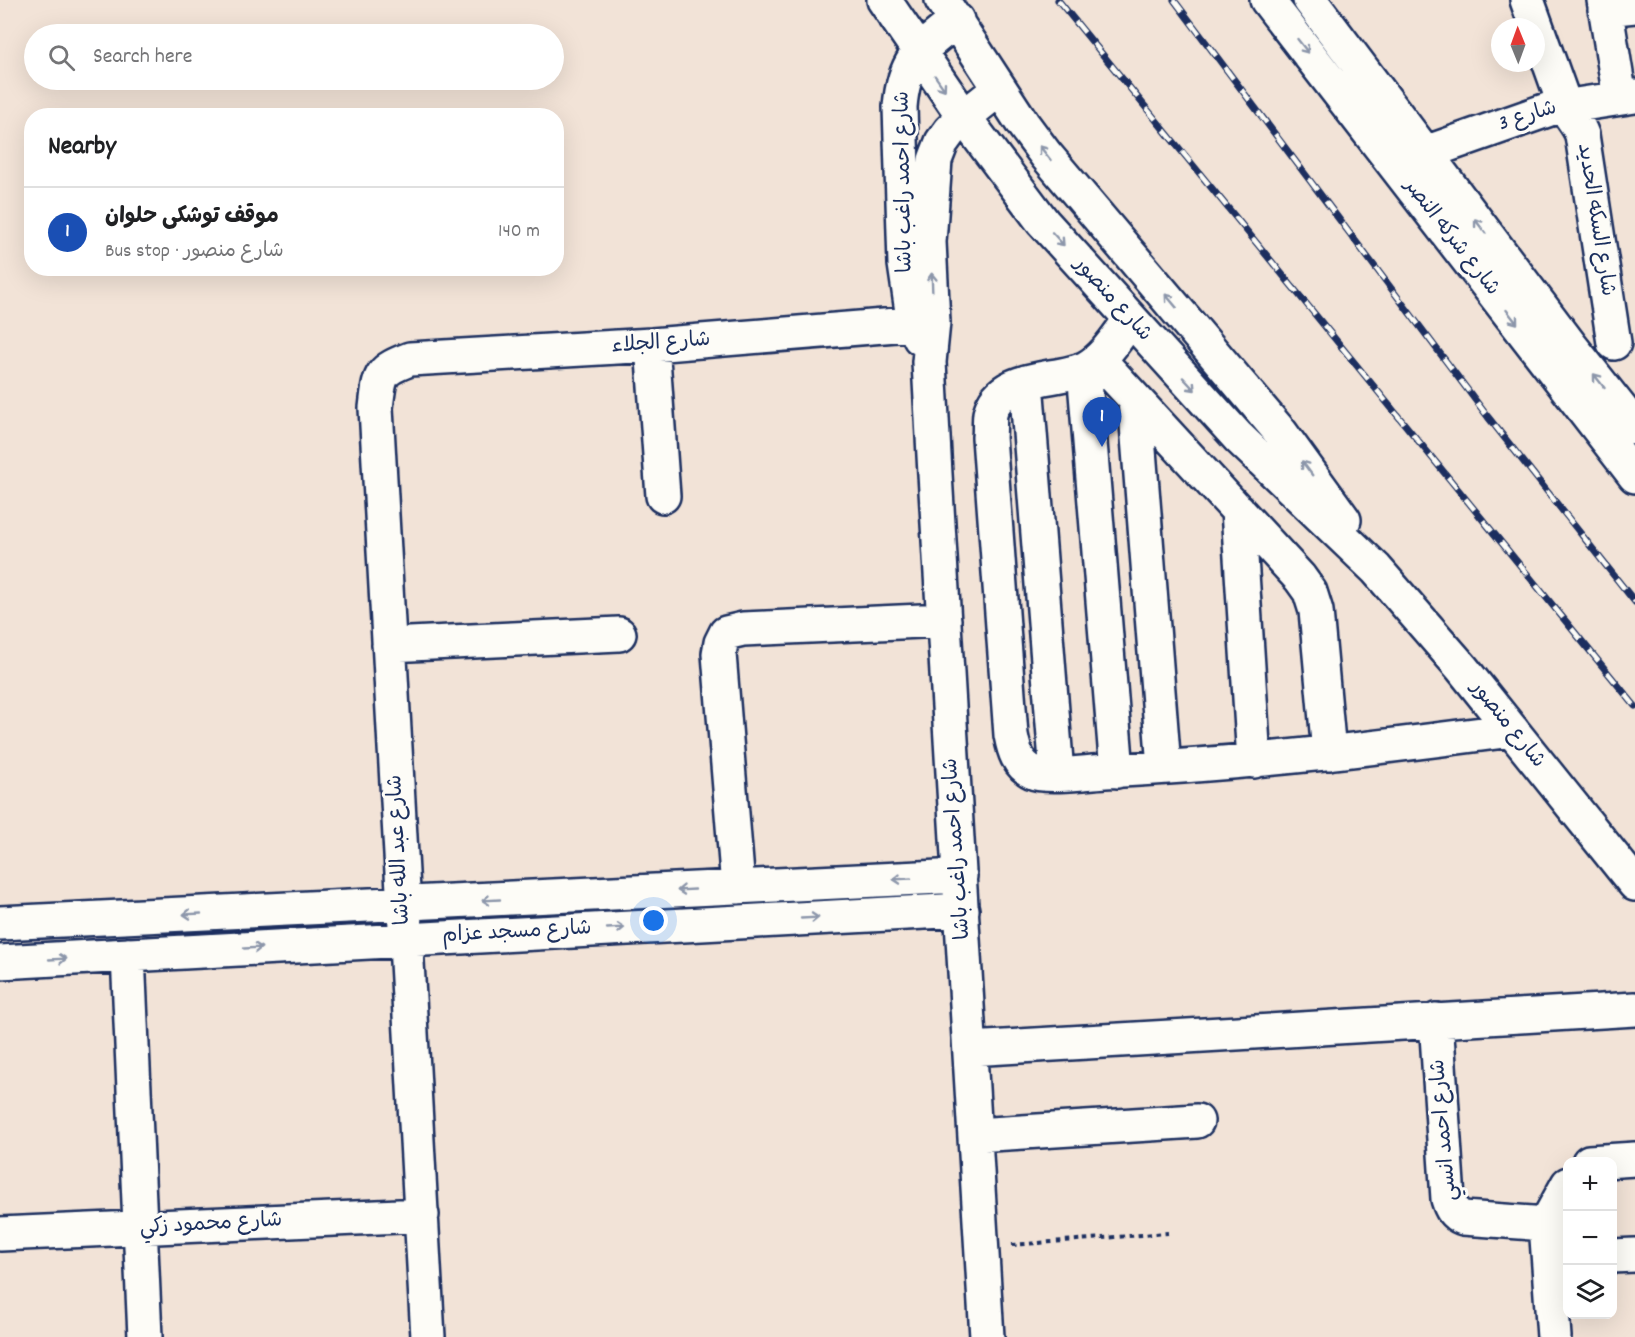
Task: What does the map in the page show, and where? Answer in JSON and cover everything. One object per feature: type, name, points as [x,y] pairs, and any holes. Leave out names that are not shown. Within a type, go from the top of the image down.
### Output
[{"type":"street","name":"شارع منصور","points":[[884,0],[964,117],[1043,222],[1238,437],[1376,569],[1512,730],[1635,884]]},
{"type":"street","name":"شارع شركه النصر","points":[[1267,0],[1635,476]]},
{"type":"street","name":"شارع شركه النصر","points":[[1310,0],[1570,345],[1635,427]]},
{"type":"street","name":"شارع السكه الحديد","points":[[1527,0],[1565,106],[1575,119],[1582,135],[1625,343]]},
{"type":"street","points":[[1615,5],[1627,97]]},
{"type":"street","name":"شارع منصور","points":[[949,10],[999,89],[1052,162],[1281,433],[1331,500],[1376,569]]},
{"type":"street","name":"شارع احمد راغب باشا","points":[[949,10],[918,51],[906,72],[900,107],[905,264],[924,323],[929,362],[987,1337]]},
{"type":"street","name":"شارع احمد راغب باشا","points":[[924,323],[934,160],[942,142],[964,117],[999,89]]},
{"type":"street","name":"شارع 3","points":[[1425,153],[1521,118],[1565,106],[1627,97]]},
{"type":"street","points":[[1130,320],[1091,364],[1008,389],[997,398],[990,414],[989,437],[1011,735],[1014,751],[1021,764],[1035,773],[1117,771],[1254,761],[1512,730]]},
{"type":"street","name":"شارع الجلاء","points":[[390,366],[410,359],[432,357],[652,345],[924,323]]},
{"type":"street","points":[[1570,345],[1625,343]]},
{"type":"street","points":[[652,345],[663,496]]},
{"type":"street","points":[[1091,364],[1135,399],[1306,585],[1314,600],[1329,753]]},
{"type":"street","points":[[1091,364],[1117,771]]},
{"type":"street","name":"شارع عبد الله باشا","points":[[390,366],[383,373],[376,408],[428,1337]]},
{"type":"street","points":[[1026,382],[1057,774]]},
{"type":"street","points":[[1135,399],[1164,767]]},
{"type":"street","points":[[1238,510],[1254,761]]},
{"type":"street","points":[[738,887],[719,654],[726,633],[743,629],[944,620]]},
{"type":"street","points":[[389,645],[619,634]]},
{"type":"street","name":"شارع مسجد عزام","points":[[0,923],[960,876]]},
{"type":"street","name":"شارع مسجد عزام","points":[[0,962],[962,910]]},
{"type":"street","points":[[128,956],[145,1337]]},
{"type":"street","points":[[970,1049],[1635,1009]]},
{"type":"street","name":"شارع احمد انسي","points":[[1436,1020],[1448,1200],[1451,1207],[1455,1214],[1462,1218],[1546,1224]]},
{"type":"street","points":[[975,1135],[1197,1121]]},
{"type":"street","points":[[1617,1160],[1635,1159]]},
{"type":"street","points":[[1554,1337],[1558,1261],[1546,1224],[1563,1193]]},
{"type":"street","name":"شارع محمود زكي","points":[[0,1234],[422,1215]]},
{"type":"street","points":[[1617,1256],[1635,1255]]},
{"type":"path","points":[[982,1247],[1167,1233]]},
{"type":"railway","points":[[1058,0],[1635,706]]},
{"type":"railway","points":[[1174,0],[1488,417],[1635,602]]},
{"type":"place","name":"موقف توشكى حلوان","points":[[1102,447]]}]
